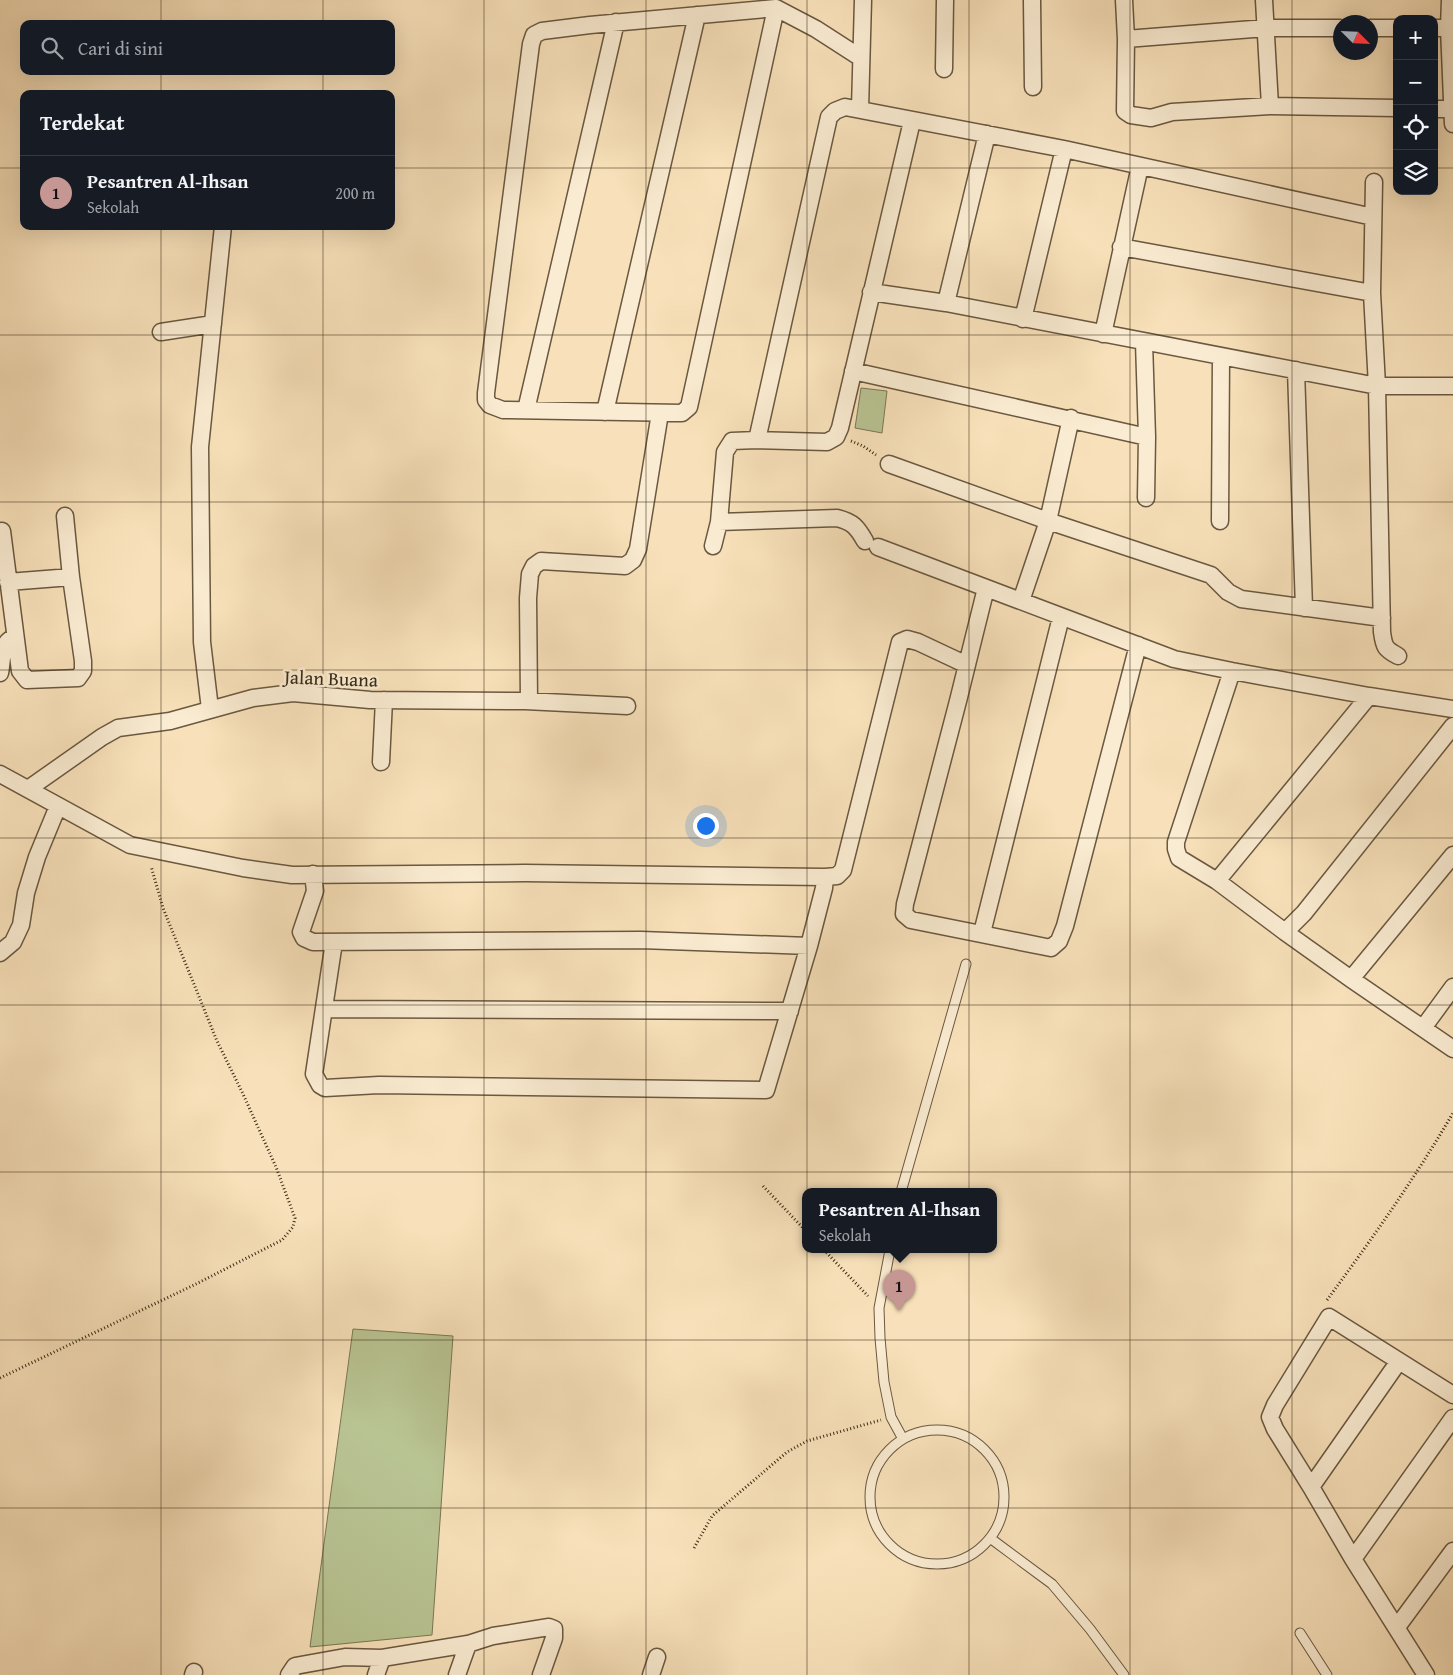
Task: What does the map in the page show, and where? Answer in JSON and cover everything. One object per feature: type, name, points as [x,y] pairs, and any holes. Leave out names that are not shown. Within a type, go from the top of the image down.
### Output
[{"type":"street","points":[[860,109],[863,0]]},
{"type":"street","points":[[944,69],[945,0]]},
{"type":"street","points":[[1032,0],[1033,87]]},
{"type":"street","points":[[1124,0],[1126,39],[1125,110],[1127,114],[1151,118],[1172,112],[1270,106],[1393,108]]},
{"type":"street","points":[[1264,0],[1270,106]]},
{"type":"street","points":[[1450,0],[1442,28],[1452,117]]},
{"type":"street","points":[[776,8],[688,407],[682,413],[660,413],[502,410],[490,405],[486,400],[531,44],[534,35],[542,31],[616,22],[776,8],[816,29],[862,58]]},
{"type":"street","points":[[605,412],[697,15]]},
{"type":"street","points":[[526,410],[616,22]]},
{"type":"street","points":[[1126,39],[1266,28],[1333,28]]},
{"type":"street","points":[[1378,28],[1393,28]]},
{"type":"street","points":[[757,440],[829,117],[835,111],[845,107],[1064,148],[1373,217]]},
{"type":"street","points":[[1438,111],[1452,117]]},
{"type":"street","points":[[713,546],[719,522],[725,452],[732,441],[827,442],[836,437],[854,371],[912,121]]},
{"type":"street","points":[[946,303],[987,134]]},
{"type":"street","points":[[1023,319],[1064,148]]},
{"type":"street","points":[[1102,334],[1140,166]]},
{"type":"street","points":[[1374,182],[1372,293],[1377,386],[1382,618],[1384,645],[1398,656]]},
{"type":"street","points":[[210,710],[202,642],[200,447],[223,230]]},
{"type":"street","points":[[1121,247],[1372,293]]},
{"type":"street","points":[[871,292],[946,303],[1377,386],[1453,386]]},
{"type":"street","points":[[161,332],[213,324]]},
{"type":"street","points":[[1144,342],[1147,436],[1146,498]]},
{"type":"street","points":[[1220,521],[1221,356]]},
{"type":"street","points":[[1296,370],[1304,608]]},
{"type":"street","points":[[854,371],[1147,436]]},
{"type":"street","points":[[529,702],[528,598],[530,574],[534,566],[542,561],[625,566],[633,560],[638,549],[660,413]]},
{"type":"street","points":[[1021,602],[1048,521],[1071,418]]},
{"type":"street","points":[[889,464],[1048,521],[1211,575],[1228,592],[1241,599],[1382,618]]},
{"type":"street","points":[[2,531],[8,582],[7,640],[20,671],[24,678],[32,681],[78,678],[82,671],[83,661],[71,577],[65,516]]},
{"type":"street","points":[[719,522],[837,518],[850,522],[871,544],[1174,659],[1232,672],[1453,709]]},
{"type":"street","points":[[8,582],[71,577]]},
{"type":"street","points":[[986,588],[905,904],[904,914],[911,920],[1051,948],[1059,941],[1138,645]]},
{"type":"street","points":[[982,933],[1061,617]]},
{"type":"street","points":[[0,774],[130,845],[243,868],[292,875],[525,873],[837,876],[843,870],[900,642],[907,638],[967,665]]},
{"type":"street","points":[[0,673],[3,648],[7,640]]},
{"type":"street","points":[[1232,672],[1176,842],[1176,849],[1180,858],[1217,881],[1351,979],[1453,1049]]},
{"type":"street","name":"Jalan Buana","points":[[28,789],[102,737],[118,728],[170,721],[253,698],[293,693],[384,700],[529,702],[627,706]]},
{"type":"street","points":[[1217,881],[1369,696]]},
{"type":"street","points":[[381,762],[384,700]]},
{"type":"street","points":[[1285,932],[1304,913],[1451,730]]},
{"type":"street","points":[[0,953],[13,942],[21,925],[26,893],[37,857],[58,806]]},
{"type":"street","points":[[1351,979],[1453,855]]},
{"type":"street","points":[[313,874],[315,891],[301,932],[304,938],[313,942],[642,940],[808,946]]},
{"type":"street","points":[[334,942],[314,1074],[320,1085],[325,1088],[380,1085],[766,1090],[790,1011],[824,888],[825,877]]},
{"type":"street","points":[[1423,1028],[1453,987]]},
{"type":"street","points":[[324,1009],[790,1011]]},
{"type":"street","points":[[1426,1675],[1353,1559],[1311,1486],[1275,1429],[1270,1417],[1275,1405],[1329,1317],[1453,1394]]},
{"type":"street","points":[[1311,1486],[1399,1361]]},
{"type":"street","points":[[1353,1559],[1453,1418]]},
{"type":"street","points":[[1397,1627],[1453,1551]]},
{"type":"street","points":[[289,1675],[295,1666],[345,1657],[382,1658],[468,1644],[493,1636],[549,1627],[554,1629],[554,1638],[541,1675]]},
{"type":"street","points":[[457,1675],[468,1644]]},
{"type":"street","points":[[651,1675],[657,1657]]},
{"type":"street","points":[[376,1675],[382,1658]]},
{"type":"lane","points":[[902,1188],[966,964]]},
{"type":"lane","points":[[889,1253],[879,1308],[884,1382],[891,1417],[903,1439]]},
{"type":"lane","points":[[928,1430],[954,1432],[978,1443],[996,1463],[1004,1488],[1002,1514],[990,1538],[971,1556],[946,1564],[920,1563],[896,1551],[879,1532],[870,1507],[872,1480],[884,1456],[903,1439],[928,1430]]},
{"type":"lane","points":[[990,1538],[1052,1584],[1090,1629],[1124,1675]]},
{"type":"lane","points":[[1300,1633],[1326,1675]]},
{"type":"path","points":[[836,437],[863,446],[889,464]]},
{"type":"path","points":[[0,1378],[196,1284],[282,1240],[293,1227],[295,1218],[276,1167],[217,1041],[166,917],[146,848]]},
{"type":"path","points":[[1328,1300],[1385,1220],[1430,1152],[1453,1113]]},
{"type":"path","points":[[763,1186],[802,1227]]},
{"type":"path","points":[[827,1253],[879,1308]]},
{"type":"path","points":[[694,1548],[712,1516],[787,1452],[807,1441],[891,1417]]},
{"type":"green space","points":[[861,388],[887,391],[882,433],[855,428]]},
{"type":"green space","points":[[353,1329],[453,1336],[432,1635],[310,1647]]},
{"type":"place","name":"Pesantren Al-Ihsan","points":[[899,1311]]}]
